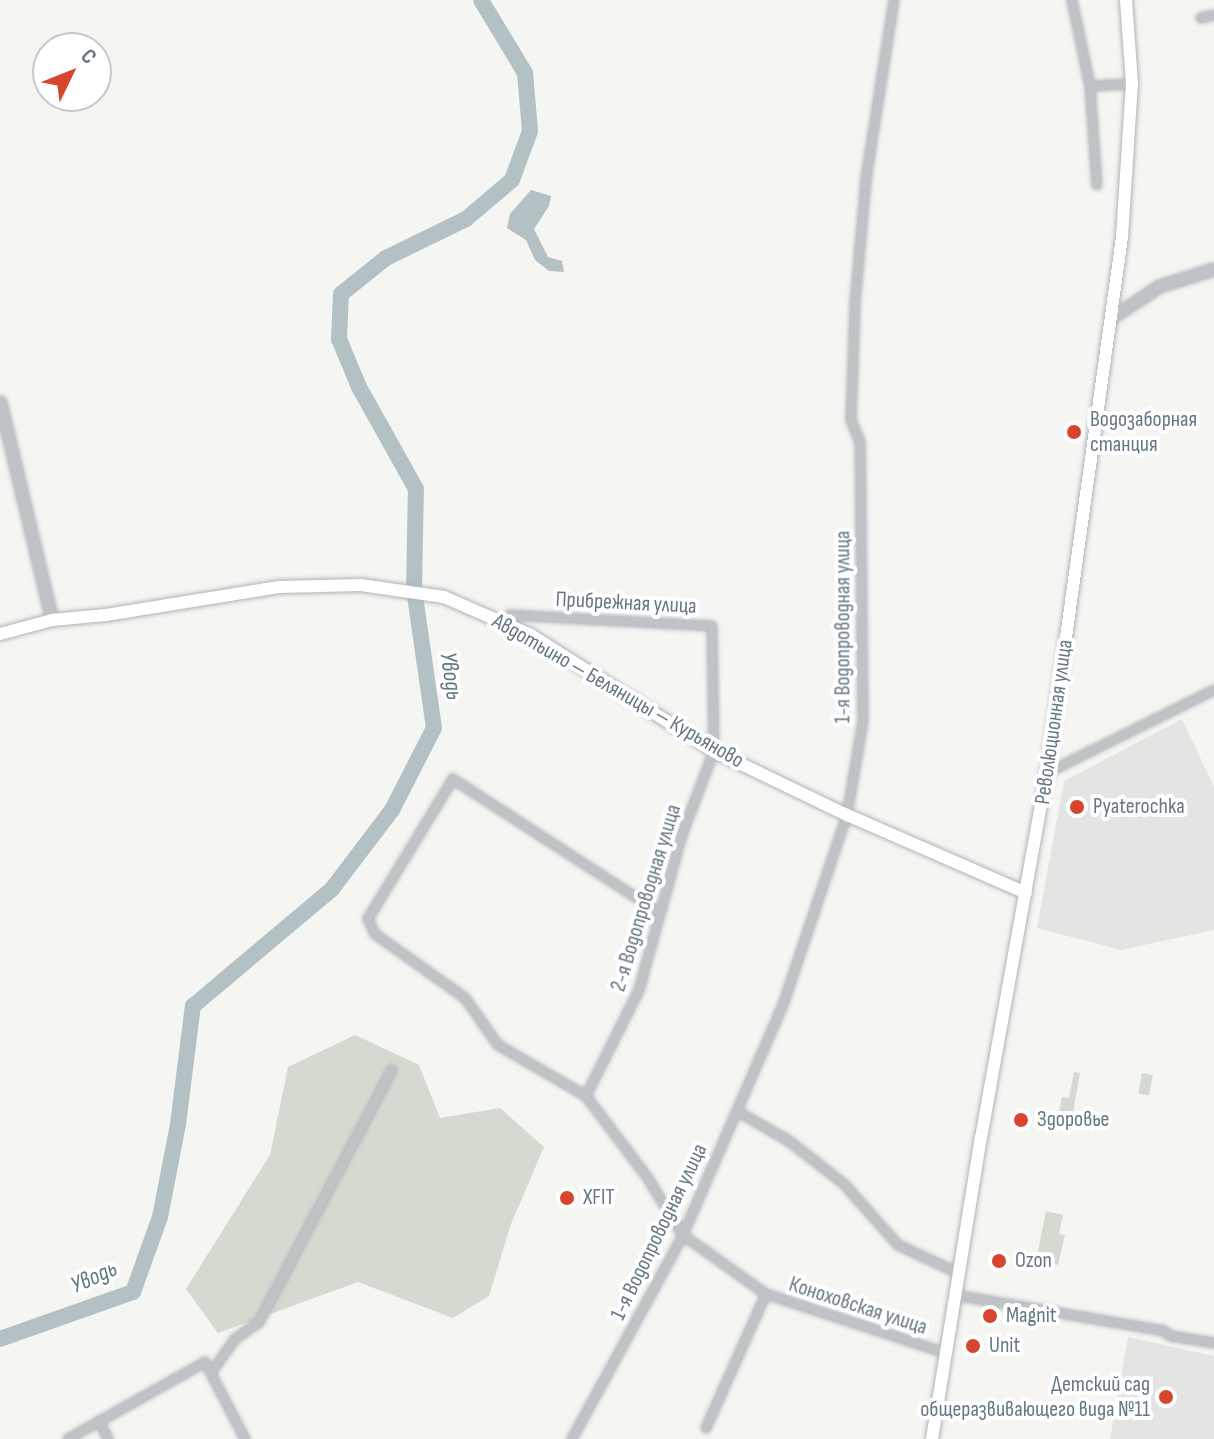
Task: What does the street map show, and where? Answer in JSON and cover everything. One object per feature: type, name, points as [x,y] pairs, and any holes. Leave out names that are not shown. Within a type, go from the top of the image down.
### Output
[{"type":"main road","name":"Революционная улица","points":[[932,1439],[954,1295],[1047,773],[1122,237],[1132,84],[1126,0]]},
{"type":"main road","name":"Авдотьино — Беляницы — Курьяново","points":[[0,634],[52,620],[106,615],[279,587],[361,585],[444,597],[478,610],[571,658],[714,751],[847,815],[1026,893]]},
{"type":"street","name":"1-я Водопроводная улица","points":[[572,1439],[683,1235],[783,1005],[847,815],[863,721],[860,442],[851,420],[855,303],[866,179],[894,0]]},
{"type":"street","points":[[1072,0],[1090,86],[1097,185]]},
{"type":"street","points":[[1201,18],[1214,15]]},
{"type":"street","points":[[1090,86],[1132,84]]},
{"type":"street","points":[[1111,318],[1159,286],[1214,269]]},
{"type":"street","points":[[0,402],[52,620]]},
{"type":"street","name":"Прибрежная улица","points":[[509,615],[712,626],[714,751]]},
{"type":"street","points":[[1047,773],[1214,690]]},
{"type":"street","name":"2-я Водопроводная улица","points":[[586,1096],[639,990],[682,835],[714,751]]},
{"type":"street","points":[[660,913],[453,779],[368,919],[375,934],[465,998],[498,1045],[586,1096],[647,1177],[683,1235]]},
{"type":"street","points":[[211,1373],[235,1339],[259,1322],[392,1070]]},
{"type":"street","points":[[737,1111],[789,1141],[844,1184],[898,1245],[958,1273]]},
{"type":"street","name":"Коноховская улица","points":[[683,1235],[766,1294],[945,1353]]},
{"type":"street","points":[[706,1428],[766,1294]]},
{"type":"street","points":[[954,1295],[1164,1331],[1171,1336],[1214,1343]]},
{"type":"street","points":[[68,1439],[205,1362],[245,1439]]},
{"type":"street","points":[[99,1421],[108,1439]]},
{"type":"shaded area","points":[[531,190],[551,196],[549,206],[534,229],[548,257],[562,261],[564,272],[549,271],[535,260],[526,240],[507,228],[510,214]]},
{"type":"shaded area","points":[[1182,719],[1214,787],[1214,930],[1121,950],[1037,928],[1064,781]]},
{"type":"shaded area","points":[[355,1035],[419,1065],[440,1118],[500,1108],[544,1147],[511,1224],[489,1296],[453,1318],[358,1282],[218,1333],[186,1289],[270,1155],[288,1067]]},
{"type":"shaded area","points":[[1074,1072],[1080,1073],[1071,1124],[1057,1122],[1062,1097],[1069,1098]]},
{"type":"shaded area","points":[[1142,1073],[1153,1075],[1149,1096],[1138,1094]]},
{"type":"shaded area","points":[[1046,1211],[1063,1215],[1059,1234],[1065,1235],[1058,1265],[1036,1260]]},
{"type":"shaded area","name":"Детский сад общеразвивающего вида №11","points":[[1128,1337],[1214,1356],[1214,1439],[1110,1439]]},
{"type":"waterway","name":"Уводь","points":[[0,1339],[133,1292],[160,1217],[178,1124],[193,1006],[332,889],[392,810],[434,728],[414,590],[416,489],[359,387],[339,339],[341,294],[386,258],[466,219],[512,180],[530,131],[525,73],[481,0]]},
{"type":"place","name":"Водозаборная станция","points":[[1074,432]]},
{"type":"place","name":"Pyaterochka","points":[[1077,807]]},
{"type":"place","name":"Здоровье","points":[[1021,1120]]},
{"type":"place","name":"XFIT","points":[[567,1198]]},
{"type":"place","name":"Ozon","points":[[999,1261]]},
{"type":"place","name":"Magnit","points":[[990,1316]]},
{"type":"place","name":"Unit","points":[[973,1346]]},
{"type":"place","name":"Детский сад общеразвивающего вида №11","points":[[1166,1397]]}]
